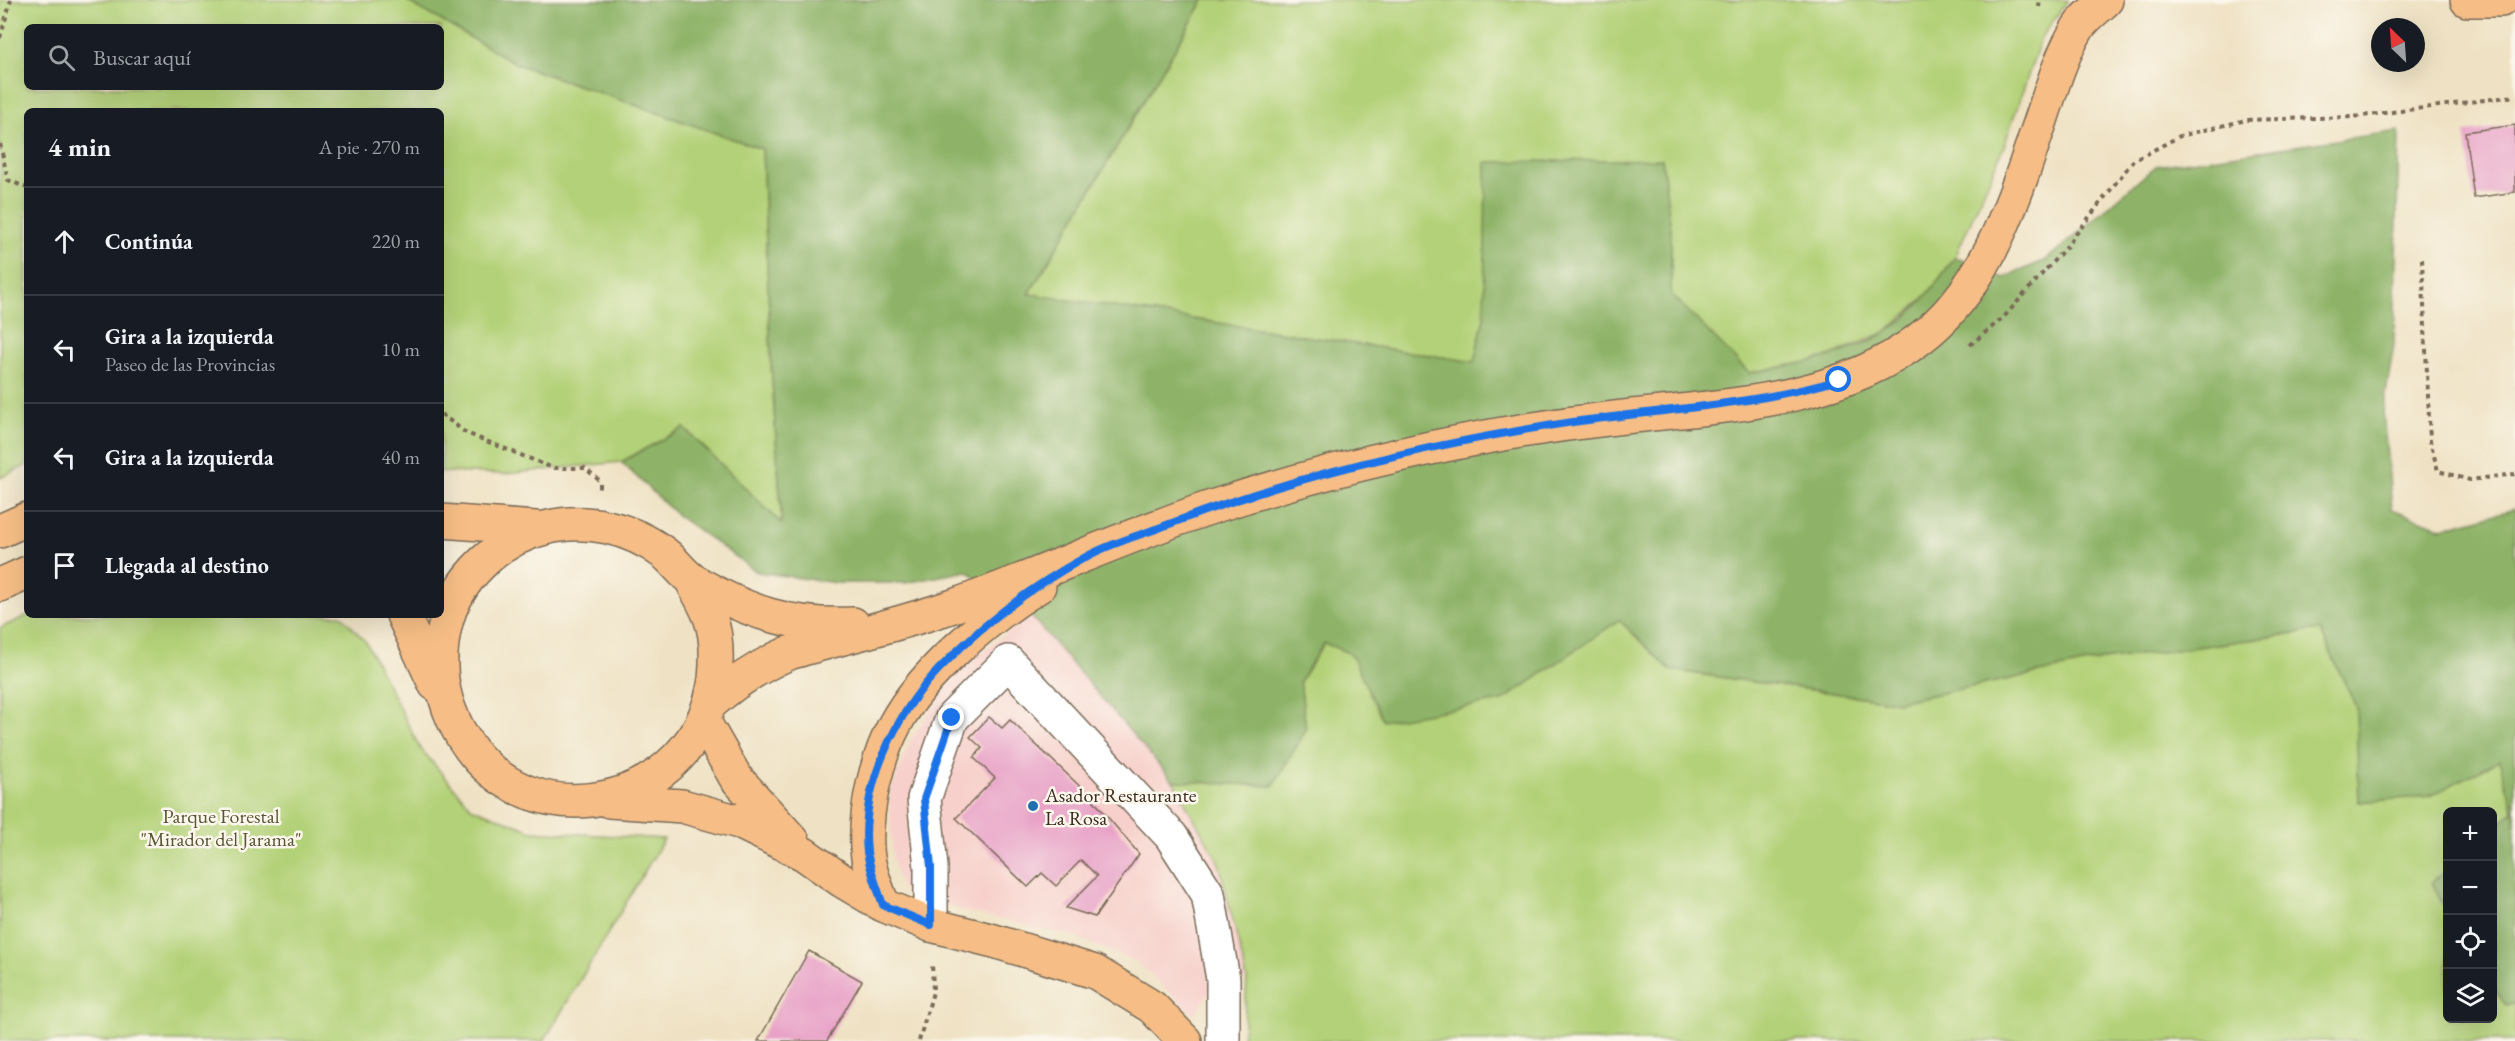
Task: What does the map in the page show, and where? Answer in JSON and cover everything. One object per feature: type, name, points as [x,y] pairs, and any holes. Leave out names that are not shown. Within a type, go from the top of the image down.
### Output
[{"type":"main road","points":[[596,800],[629,791],[660,775],[685,751],[708,713],[732,684],[764,663],[789,653],[953,606],[1210,508],[1411,450],[1573,422],[1741,403],[1792,394],[1878,365],[1918,340],[1951,310],[1983,269],[2025,168],[2060,64],[2079,25],[2106,0]]},
{"type":"main road","points":[[2466,0],[2501,0]]},
{"type":"main road","points":[[0,531],[24,520]]},
{"type":"main road","points":[[444,521],[485,526],[544,528],[572,524],[600,525],[635,535],[666,554],[691,579],[711,618],[717,660],[708,713],[736,778],[804,854]]},
{"type":"main road","points":[[451,718],[441,684],[440,648],[447,615],[463,585],[485,560],[512,540],[544,528]]},
{"type":"main road","points":[[883,905],[870,869],[867,850],[867,818],[878,769],[896,724],[925,683],[955,652],[1024,595],[1086,556]]},
{"type":"main road","points":[[0,585],[24,574]]},
{"type":"main road","points":[[691,579],[769,617],[806,623],[897,623]]},
{"type":"main road","points":[[404,618],[451,718],[469,748],[494,773],[525,791],[560,800],[682,806],[739,822],[804,854],[883,905],[931,925],[994,941],[1095,972],[1152,1007],[1185,1041]]},
{"type":"lane","points":[[931,925],[931,867],[924,799],[952,718],[1008,662],[1171,837],[1208,894],[1223,979],[1223,1041]]},
{"type":"path","points":[[0,38],[11,0]]},
{"type":"path","points":[[2039,7],[2040,0]]},
{"type":"path","points":[[1966,348],[2003,318],[2066,247],[2133,161],[2180,136],[2246,120],[2354,117],[2515,96]]},
{"type":"path","points":[[0,144],[8,180],[24,187]]},
{"type":"path","points":[[2422,259],[2430,441],[2438,471],[2470,480],[2515,474]]},
{"type":"path","points":[[444,416],[466,434],[553,468],[585,468],[600,481],[600,525]]},
{"type":"path","points":[[919,1041],[933,992],[931,925]]},
{"type":"shaded area","points":[[1030,615],[1173,781],[1219,863],[1247,979],[1210,992],[1194,1015],[1137,962],[1076,937],[961,910],[902,890],[893,862],[889,795],[912,738],[959,670]]},
{"type":"green space","points":[[0,0],[405,0],[517,64],[762,149],[772,380],[782,525],[684,428],[621,462],[505,474],[444,472],[444,108],[24,108],[24,466],[0,478]]},
{"type":"green space","points":[[405,0],[1204,0],[1029,294],[1474,362],[1484,318],[1486,162],[1662,159],[1671,230],[1671,294],[1749,373],[1837,354],[1886,332],[1915,308],[1955,257],[2004,278],[2046,260],[2156,166],[2399,131],[2394,344],[2383,412],[2392,509],[2442,528],[2515,509],[2515,1003],[2506,1006],[2497,992],[2497,826],[2514,811],[2499,760],[2430,796],[2359,802],[2356,707],[2320,630],[2102,660],[1897,702],[1670,670],[1619,620],[1502,701],[1383,721],[1351,654],[1324,643],[1300,681],[1306,730],[1273,786],[1173,781],[1030,615],[967,571],[905,583],[837,583],[757,572],[678,516],[621,462],[684,428],[782,524],[772,380],[762,149],[517,64]]},
{"type":"green space","points":[[1204,0],[2068,0],[2041,38],[2004,146],[1955,257],[1928,294],[1886,332],[1819,360],[1748,373],[1671,294],[1671,230],[1662,159],[1484,318],[1474,362],[1029,294]]},
{"type":"green space","name":"Parque Forestal \"Mirador del Jarama\"","points":[[24,617],[344,618],[366,642],[420,748],[471,807],[532,831],[664,839],[544,1041],[0,1041],[0,628]]},
{"type":"green space","points":[[1619,619],[1670,670],[1897,702],[2102,660],[2320,630],[2356,707],[2359,802],[2430,796],[2499,759],[2514,811],[2497,826],[2497,807],[2443,807],[2443,872],[2432,882],[2443,905],[2443,1023],[2497,1023],[2497,992],[2506,1006],[2515,1003],[2515,1041],[1243,1041],[1247,979],[1219,863],[1173,781],[1273,786],[1306,730],[1300,681],[1324,643],[1502,701]]},
{"type":"green space","points":[[2443,872],[2443,905],[2432,882]]},
{"type":"building","points":[[2515,125],[2515,192],[2474,198],[2465,132]]},
{"type":"building","name":"Asador Restaurante La Rosa","points":[[989,717],[1002,728],[1010,720],[1089,795],[1139,854],[1095,917],[1066,908],[1097,876],[1081,860],[1056,886],[1042,873],[1028,887],[956,818],[995,778],[974,758],[982,748],[970,737]]},
{"type":"building","points":[[809,951],[862,981],[827,1041],[758,1041]]},
{"type":"place","name":"Asador Restaurante La Rosa","points":[[1033,806]]},
{"type":"route","points":[[952,718],[924,799],[931,867],[931,925],[883,905],[870,869],[867,850],[867,818],[878,769],[896,724],[925,683],[955,652],[1024,595],[1086,556],[1210,508],[1411,450],[1573,422],[1741,403],[1792,394],[1839,380]]}]
